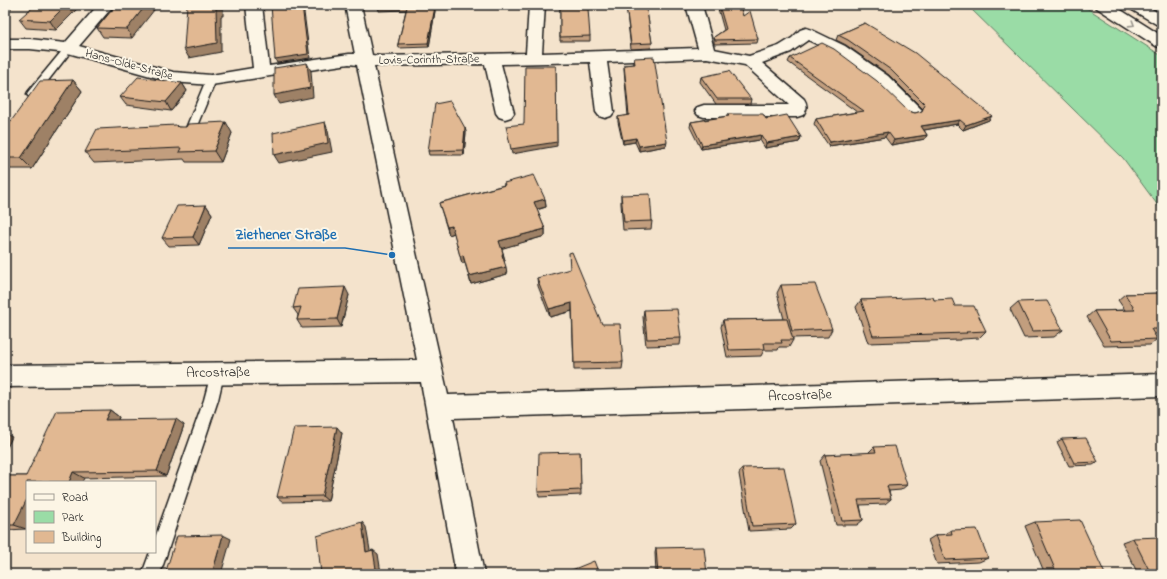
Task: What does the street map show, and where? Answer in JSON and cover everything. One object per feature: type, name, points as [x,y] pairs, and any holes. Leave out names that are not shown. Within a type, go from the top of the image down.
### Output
[{"type":"street","name":"Hans-Olde-Straße","points":[[69,48],[106,5]]},
{"type":"street","points":[[254,5],[262,73]]},
{"type":"street","points":[[353,5],[431,371],[470,574]]},
{"type":"street","points":[[534,58],[537,5]]},
{"type":"street","points":[[694,5],[707,53]]},
{"type":"street","points":[[1102,5],[1162,43]]},
{"type":"street","points":[[1134,5],[1162,22]]},
{"type":"street","name":"Lovis-Corinth-Straße","points":[[365,60],[598,57],[707,53],[750,61],[785,49],[798,42],[806,33],[839,49],[852,58],[882,80],[914,110]]},
{"type":"street","name":"Hans-Olde-Straße","points":[[5,44],[30,44],[69,48],[172,77],[211,80],[349,59],[365,60]]},
{"type":"street","points":[[598,57],[606,112]]},
{"type":"street","name":"Lovis-Corinth-Straße","points":[[492,59],[505,114]]},
{"type":"street","points":[[704,111],[797,110],[798,103],[750,61]]},
{"type":"street","name":"Arcostraße","points":[[5,376],[431,371]]},
{"type":"street","name":"Arcostraße","points":[[438,407],[1162,385]]},
{"type":"lane","points":[[27,100],[69,48]]},
{"type":"lane","points":[[188,133],[211,80]]},
{"type":"lane","points":[[151,574],[211,400],[217,374]]},
{"type":"green space","points":[[967,5],[1082,5],[1162,56],[1162,211],[1123,158]]},
{"type":"building","points":[[35,5],[66,5],[50,21],[19,19]]},
{"type":"building","points":[[116,5],[146,5],[127,29],[97,28]]},
{"type":"building","points":[[187,5],[218,5],[218,7],[216,7],[217,43],[184,49]]},
{"type":"building","points":[[271,5],[302,5],[308,54],[275,59]]},
{"type":"building","points":[[406,5],[406,6],[378,6]]},
{"type":"building","points":[[560,5],[581,5],[581,9],[588,9],[590,36],[560,37]]},
{"type":"building","points":[[626,5],[646,5],[652,43],[631,44]]},
{"type":"building","points":[[719,5],[740,5],[743,16],[750,11],[758,39],[715,40],[714,37],[726,29]]},
{"type":"building","points":[[407,7],[435,7],[428,43],[398,44]]},
{"type":"building","points":[[865,23],[915,53],[992,116],[966,125],[960,120],[921,126],[927,135],[894,140],[888,132],[830,142],[816,119],[864,111],[790,58],[822,43],[834,49],[877,81],[908,111],[915,113],[922,111],[925,104],[891,70],[848,40],[838,35]]},
{"type":"building","points":[[654,57],[667,142],[639,146],[636,138],[623,140],[618,117],[629,115],[624,65],[635,64],[634,58]]},
{"type":"building","points":[[307,63],[310,88],[274,95],[274,68]]},
{"type":"building","points":[[525,66],[556,66],[557,142],[511,149],[506,126],[524,124]]},
{"type":"building","points":[[729,71],[751,99],[717,99],[701,77]]},
{"type":"building","points":[[138,77],[182,83],[166,102],[120,97]]},
{"type":"building","points":[[73,80],[21,158],[5,158],[5,125],[9,124],[40,81]]},
{"type":"building","points":[[450,101],[465,128],[463,150],[428,151],[435,104]]},
{"type":"building","points":[[727,114],[763,114],[766,119],[787,115],[801,137],[766,143],[761,135],[702,145],[691,122],[729,116]]},
{"type":"building","points":[[226,122],[214,151],[179,152],[181,148],[85,152],[97,129],[176,125],[178,127],[186,127],[188,124]]},
{"type":"building","points":[[325,122],[328,143],[274,155],[273,133]]},
{"type":"building","points":[[534,175],[545,199],[534,202],[545,229],[499,241],[506,267],[469,276],[463,255],[460,256],[452,226],[447,227],[439,203],[505,185],[504,183]]},
{"type":"building","points":[[650,194],[652,221],[624,222],[621,195]]},
{"type":"building","points":[[206,205],[193,237],[162,238],[177,206]]},
{"type":"building","points":[[572,252],[602,324],[620,324],[623,362],[574,363],[572,303],[549,309],[537,278],[570,269],[569,253]]},
{"type":"building","points":[[815,284],[832,329],[792,331],[781,285]]},
{"type":"building","points":[[345,287],[337,319],[297,320],[301,307],[293,308],[298,289]]},
{"type":"building","points":[[1162,293],[1162,329],[1151,329],[1157,339],[1111,341],[1094,311],[1135,310],[1125,294]]},
{"type":"building","points":[[933,297],[934,300],[952,299],[955,306],[974,306],[986,331],[873,336],[861,300]]},
{"type":"building","points":[[1047,301],[1063,330],[1032,331],[1018,302]]},
{"type":"building","points":[[677,309],[681,338],[647,339],[644,310]]},
{"type":"building","points":[[787,319],[793,340],[781,340],[782,343],[764,343],[765,349],[729,350],[723,320]]},
{"type":"building","points":[[110,410],[105,420],[176,419],[157,471],[73,472],[69,481],[26,481],[26,501],[14,525],[5,525],[5,476],[26,476],[57,411]]},
{"type":"building","points":[[337,427],[322,496],[277,497],[294,428]]},
{"type":"building","points":[[1086,438],[1098,462],[1074,463],[1062,439]]},
{"type":"building","points":[[895,446],[907,485],[887,486],[891,499],[858,500],[863,520],[842,521],[825,455],[876,452],[874,447]]},
{"type":"building","points":[[580,452],[581,490],[538,492],[539,453]]},
{"type":"building","points":[[784,467],[796,524],[752,526],[742,468]]},
{"type":"building","points":[[1080,520],[1105,574],[1057,574],[1035,522]]},
{"type":"building","points":[[362,522],[366,552],[373,550],[376,569],[362,574],[355,574],[354,571],[345,574],[321,574],[317,536]]},
{"type":"building","points":[[977,529],[988,558],[945,560],[936,535],[952,534],[951,530]]},
{"type":"building","points":[[223,535],[212,574],[165,574],[177,536]]},
{"type":"building","points":[[1162,537],[1162,574],[1151,574],[1133,538]]},
{"type":"building","points":[[704,547],[707,574],[658,574],[656,548]]},
{"type":"building","points":[[594,561],[599,574],[562,574]]},
{"type":"place","name":"Ziethener Straße","points":[[392,255]]}]
